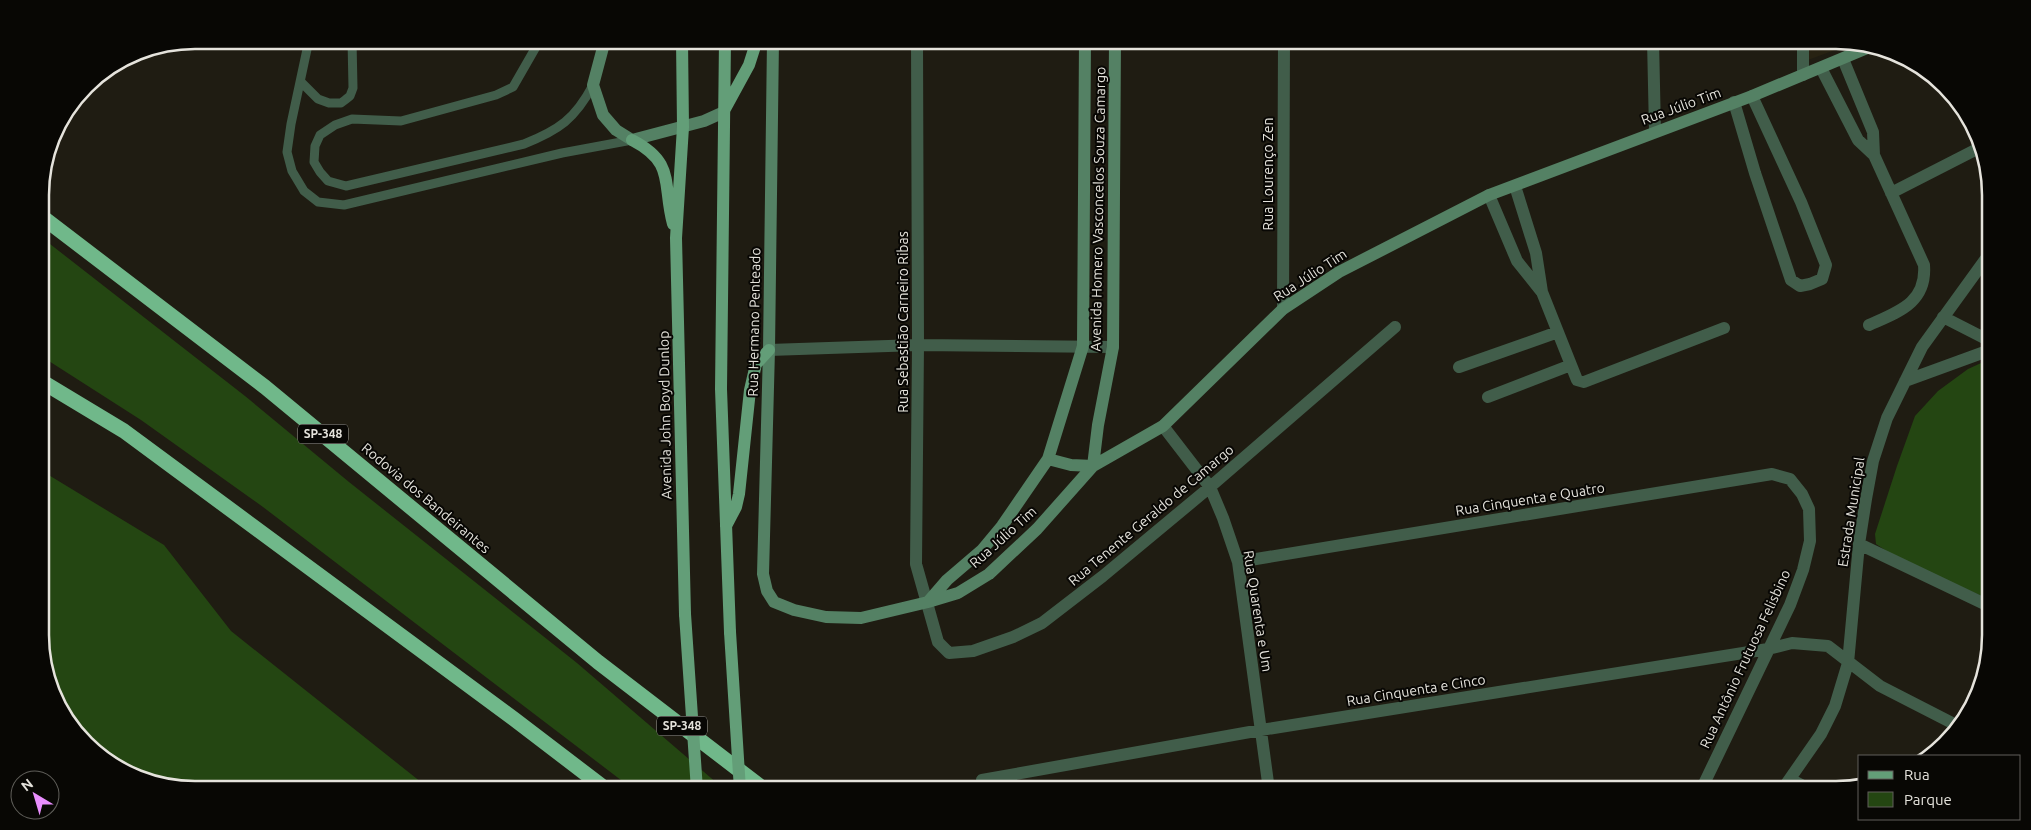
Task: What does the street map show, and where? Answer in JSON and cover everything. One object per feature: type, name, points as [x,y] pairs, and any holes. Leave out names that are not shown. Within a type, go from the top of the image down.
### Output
[{"type":"highway","name":"Rodovia dos Bandeirantes","points":[[49,223],[265,387],[598,662],[753,781]]},
{"type":"highway","points":[[49,386],[124,431],[179,470],[595,781]]},
{"type":"main road","points":[[603,49],[593,85],[603,115],[616,130],[651,152],[659,160],[664,171],[670,216],[676,238]]},
{"type":"main road","name":"Avenida John Boyd Dunlop","points":[[682,49],[683,127],[676,238],[685,614],[696,781]]},
{"type":"main road","points":[[725,49],[721,389],[725,529],[739,781]]},
{"type":"main road","points":[[632,140],[704,121],[724,112],[749,66],[754,49]]},
{"type":"main road","name":"Rua Hermano Penteado","points":[[773,49],[769,350],[763,574],[767,591],[774,602]]},
{"type":"main road","name":"Avenida Homero Vasconcelos Souza Camargo","points":[[928,602],[947,580],[982,550],[1002,526],[1048,460],[1083,346],[1086,49]]},
{"type":"main road","name":"Avenida Homero Vasconcelos Souza Camargo","points":[[1093,466],[1098,425],[1113,347],[1115,49]]},
{"type":"main road","name":"Rua Júlio Tim","points":[[774,602],[794,610],[826,617],[861,618],[958,593],[989,574],[1037,529],[1093,466],[1163,426],[1283,309],[1340,272],[1489,195],[1752,96],[1860,51]]},
{"type":"main road","points":[[725,529],[736,507],[739,494],[750,390],[756,364],[769,350]]},
{"type":"main road","points":[[1048,460],[1072,466],[1093,466]]},
{"type":"street","name":"Rua Sebastião Carneiro Ribas","points":[[917,49],[918,345],[916,564],[928,602]]},
{"type":"street","name":"Rua Lourenço Zen","points":[[1283,309],[1284,49]]},
{"type":"street","points":[[1653,49],[1655,131]]},
{"type":"street","points":[[1803,49],[1803,75]]},
{"type":"street","points":[[1842,59],[1873,132],[1874,155],[1924,264],[1925,278],[1915,298],[1905,308],[1869,325]]},
{"type":"street","points":[[1821,68],[1858,140],[1874,155]]},
{"type":"street","points":[[1734,102],[1755,173],[1791,280],[1800,286],[1810,284],[1822,279],[1826,265],[1801,202],[1752,96]]},
{"type":"street","points":[[1891,193],[1975,150]]},
{"type":"street","points":[[1515,186],[1536,253],[1542,292],[1577,380],[1584,382],[1724,328]]},
{"type":"street","points":[[1489,195],[1517,261],[1542,292]]},
{"type":"street","name":"Estrada Municipal","points":[[1790,779],[1820,734],[1835,706],[1848,663],[1859,544],[1873,461],[1887,418],[1922,347],[1982,264]]},
{"type":"street","points":[[1943,317],[1982,337]]},
{"type":"street","name":"Rua Tenente Geraldo de Camargo","points":[[928,602],[931,624],[938,642],[949,653],[973,651],[1042,623],[1103,576],[1210,487],[1395,327]]},
{"type":"street","points":[[1459,367],[1558,332]]},
{"type":"street","points":[[769,350],[918,345],[1113,347]]},
{"type":"street","points":[[1905,381],[1982,353]]},
{"type":"street","points":[[1488,397],[1571,365]]},
{"type":"street","name":"Rua Quarenta e Um","points":[[1163,426],[1210,487],[1238,562],[1268,781]]},
{"type":"street","name":"Rua Cinquenta e Quatro","points":[[1238,562],[1772,474],[1790,479],[1802,494],[1809,509]]},
{"type":"street","name":"Rua Antônio Frutuosa Felisbino","points":[[1704,781],[1790,605],[1803,570],[1810,540],[1809,509]]},
{"type":"street","points":[[1859,544],[1982,603]]},
{"type":"street","name":"Rua Cinquenta e Cinco","points":[[982,780],[1261,730],[1768,649],[1792,643],[1812,643],[1828,646],[1880,686],[1953,723]]},
{"type":"street","points":[[1790,779],[1794,781]]},
{"type":"lane","points":[[307,49],[287,152],[292,171],[304,191],[318,202],[344,205],[562,153],[632,140]]},
{"type":"lane","points":[[301,82],[318,99],[329,104],[341,103],[350,96],[353,88],[352,49]]},
{"type":"lane","points":[[535,49],[513,87],[496,95],[401,121],[352,119],[335,125],[320,136],[315,146],[314,162],[328,181],[346,186],[524,144],[549,134],[570,119],[582,105],[593,85]]},
{"type":"shaded area","points":[[1808,49],[1838,49],[1808,60]]},
{"type":"green space","points":[[49,243],[245,396],[349,482],[577,663],[715,781],[622,781],[263,507],[141,420],[49,361]]},
{"type":"green space","points":[[1982,363],[1982,596],[1900,560],[1876,544],[1875,534],[1915,416],[1938,391],[1968,369]]},
{"type":"green space","points":[[49,475],[164,545],[231,631],[420,781],[186,781],[148,773],[130,766],[114,757],[99,745],[73,716],[64,700],[50,654]]}]
